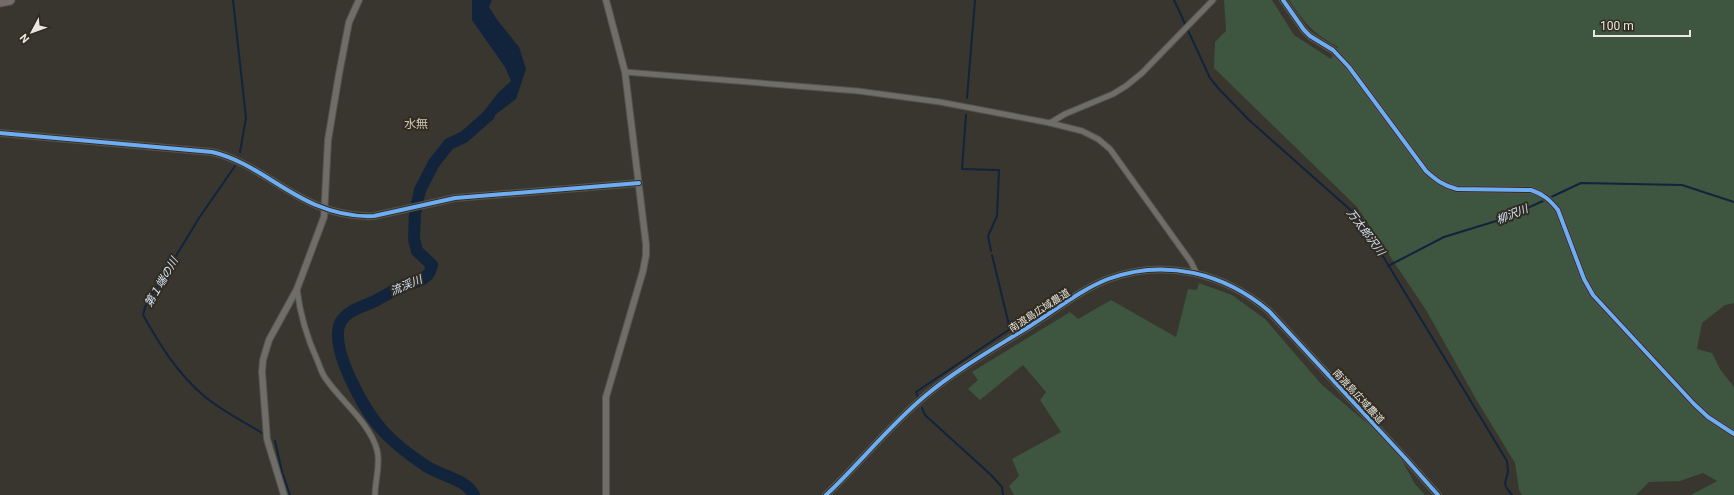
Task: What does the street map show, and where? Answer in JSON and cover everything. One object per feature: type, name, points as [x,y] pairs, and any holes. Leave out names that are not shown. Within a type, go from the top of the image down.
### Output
[{"type":"highway","points":[[0,2],[10,0]]},
{"type":"street","points":[[284,495],[267,439],[262,372],[263,360],[269,340],[297,290],[324,217],[328,140],[349,22],[359,0]]},
{"type":"street","points":[[606,0],[624,72],[646,244],[645,259],[606,397],[606,495]]},
{"type":"street","points":[[1050,123],[1065,114],[1113,94],[1126,86],[1142,73],[1213,0]]},
{"type":"street","points":[[1283,0],[1304,30],[1310,36],[1333,50],[1349,67],[1426,171],[1436,180],[1446,186],[1457,189],[1531,190],[1539,193],[1551,202],[1558,210],[1584,279],[1593,295],[1694,404],[1708,417],[1734,434]]},
{"type":"street","points":[[624,72],[858,91],[940,102],[1050,123],[1082,131],[1093,135],[1105,144],[1117,158],[1191,262],[1196,272]]},
{"type":"street","points":[[0,133],[218,154],[233,158],[245,164],[316,205],[340,213],[365,216],[374,216],[440,201],[496,194],[639,183]]},
{"type":"street","name":"南渡島広域農道","points":[[826,495],[924,396],[975,360],[1076,296],[1107,280],[1126,274],[1162,269],[1196,272],[1234,286],[1253,297],[1269,310],[1406,458],[1438,495]]},
{"type":"street","points":[[297,290],[300,315],[311,347],[325,378],[365,426],[375,445],[378,462],[375,495]]},
{"type":"green space","points":[[1224,0],[1272,0],[1294,35],[1331,59],[1338,47],[1310,27],[1289,0],[1734,0],[1734,303],[1725,305],[1702,323],[1697,349],[1712,353],[1720,369],[1734,387],[1734,495],[1691,495],[1717,481],[1703,473],[1680,481],[1649,482],[1636,495],[1522,495],[1519,490],[1515,463],[1476,399],[1426,310],[1357,207],[1214,68],[1215,42],[1226,31]]},
{"type":"green space","points":[[1199,283],[1232,295],[1265,319],[1322,385],[1381,435],[1399,455],[1415,484],[1425,495],[1014,495],[1009,486],[1019,476],[1012,459],[1061,432],[1040,400],[1046,392],[1023,365],[980,400],[968,389],[978,380],[972,372],[1070,312],[1078,319],[1111,300],[1176,337],[1188,289],[1197,290]]},
{"type":"water","points":[[472,0],[492,0],[489,7],[519,47],[526,69],[516,99],[478,128],[477,120],[498,93],[511,81],[505,67],[472,20]]},
{"type":"waterway","name":"第１端の川","points":[[233,0],[246,118],[240,152]]},
{"type":"waterway","points":[[967,98],[975,0]]},
{"type":"waterway","name":"万太郎沢川","points":[[1174,0],[1210,78],[1219,89],[1249,120],[1355,214],[1364,225],[1507,461],[1508,471],[1505,485],[1512,495]]},
{"type":"waterway","name":"流渓川","points":[[474,495],[459,481],[426,466],[415,458],[399,446],[376,423],[352,382],[340,351],[338,337],[341,321],[348,314],[403,286],[421,280],[430,272],[432,265],[417,251],[414,239],[415,213],[420,190],[434,163],[449,144],[464,137],[489,115]]},
{"type":"waterway","points":[[966,115],[962,169],[999,170],[997,216],[988,236],[991,251]]},
{"type":"waterway","name":"第１端の川","points":[[235,166],[199,218],[145,307],[143,315],[177,368],[194,387],[218,407],[264,434]]},
{"type":"waterway","name":"柳沢川","points":[[1549,198],[1581,183],[1682,185],[1734,202]]},
{"type":"waterway","name":"柳沢川","points":[[1388,266],[1444,237],[1506,218],[1545,200]]},
{"type":"waterway","points":[[918,397],[916,392],[1010,329],[992,255]]},
{"type":"waterway","points":[[922,408],[925,415],[991,475],[1002,487],[1003,495]]},
{"type":"waterway","name":"第１端の川","points":[[275,441],[282,472],[290,495]]},
{"type":"cycle path","points":[[1283,0],[1304,30],[1310,36],[1333,50],[1349,67],[1426,171],[1437,180],[1457,189],[1531,190],[1543,195],[1549,200],[1558,210],[1584,279],[1593,295],[1694,404],[1708,417],[1734,434]]},
{"type":"cycle path","points":[[0,133],[212,152],[240,162],[290,192],[316,205],[337,212],[359,216],[374,216],[455,198],[639,183]]},
{"type":"cycle path","points":[[826,495],[899,420],[937,386],[976,359],[1088,289],[1108,279],[1129,273],[1151,270],[1172,270],[1193,273],[1213,279],[1233,287],[1252,298],[1269,311],[1438,495]]},
{"type":"district","name":"水無","points":[[416,124]]}]
